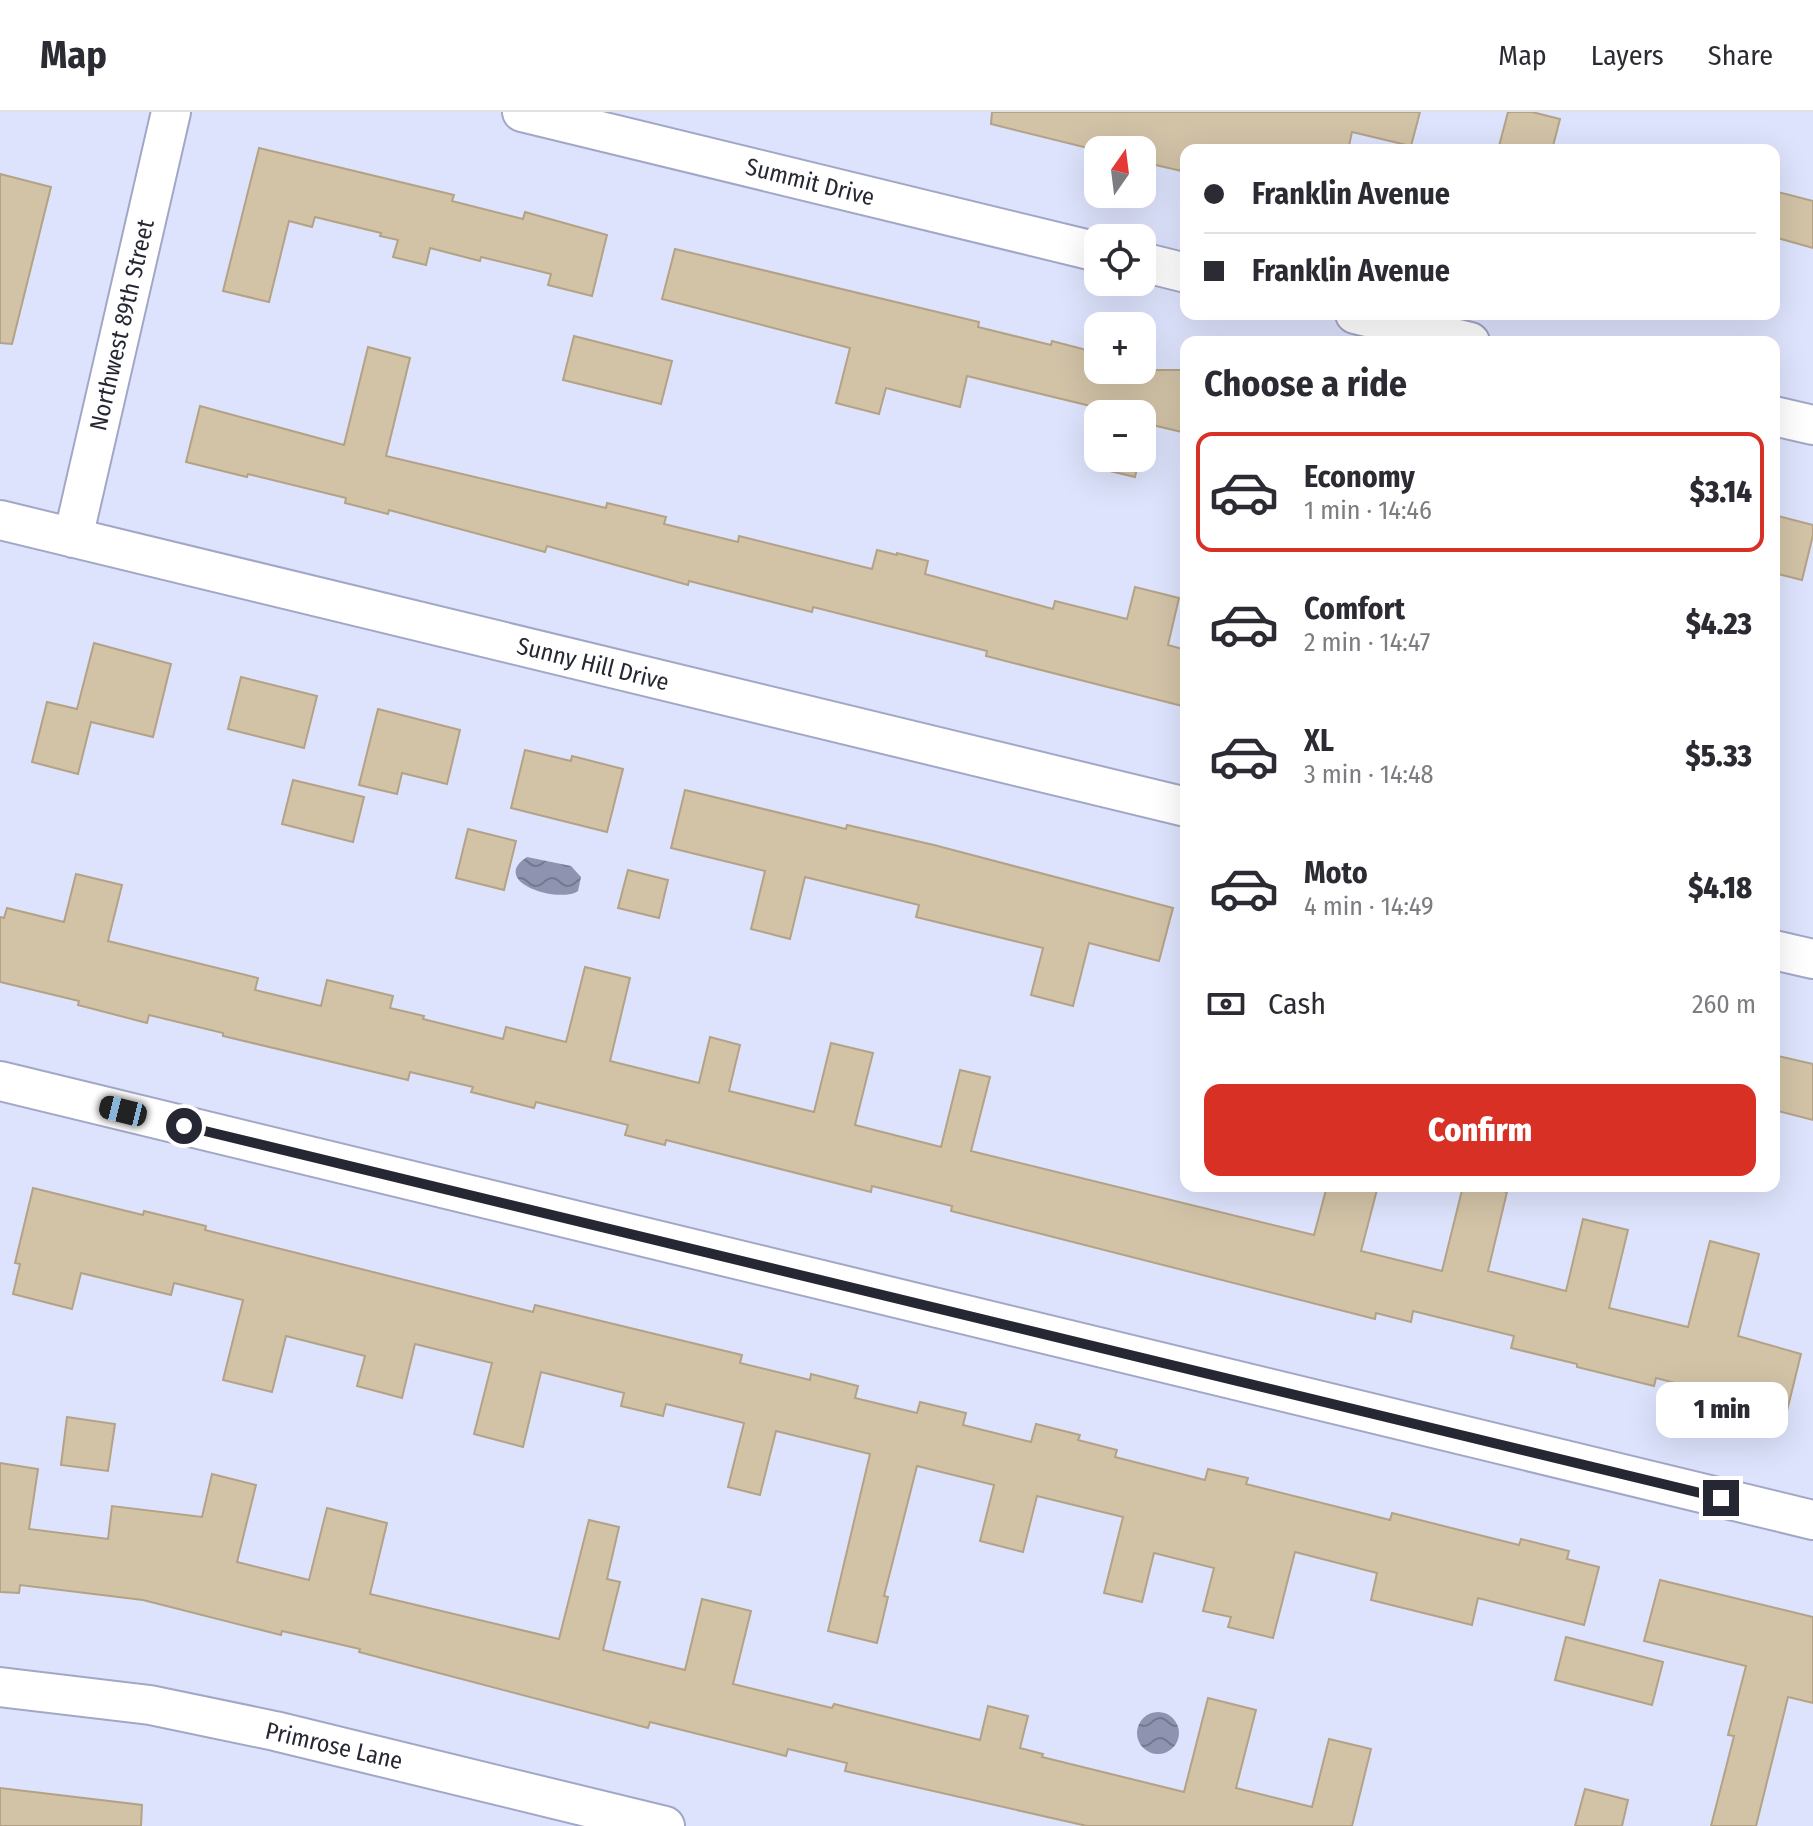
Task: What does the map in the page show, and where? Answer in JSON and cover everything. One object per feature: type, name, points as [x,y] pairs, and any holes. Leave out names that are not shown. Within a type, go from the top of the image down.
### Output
[{"type":"street","name":"Northwest 89th Street","points":[[73,538],[171,112]]},
{"type":"street","name":"Summit Drive","points":[[522,112],[1084,249]]},
{"type":"street","points":[[1156,266],[1180,272]]},
{"type":"street","points":[[1380,320],[1445,336]]},
{"type":"street","points":[[1780,417],[1813,425]]},
{"type":"street","name":"Sunny Hill Drive","points":[[0,520],[1180,806]]},
{"type":"street","points":[[1780,951],[1813,959]]},
{"type":"street","points":[[0,1081],[1813,1520]]},
{"type":"street","name":"Primrose Lane","points":[[0,1687],[166,1708],[275,1731],[665,1826]]},
{"type":"water","points":[[527,857],[571,866],[581,877],[578,891],[557,895],[544,893],[521,882],[516,875],[517,866]]},
{"type":"water","points":[[1158,1712],[1173,1718],[1179,1733],[1173,1748],[1158,1754],[1143,1748],[1137,1733],[1143,1718]]},
{"type":"building","points":[[992,112],[1420,112],[1412,144],[1352,132],[1349,144],[1180,144],[1180,171],[1156,165],[1156,136],[1084,136],[1084,147],[991,124]]},
{"type":"building","points":[[1508,112],[1532,112],[1560,119],[1554,144],[1500,144]]},
{"type":"building","points":[[259,148],[454,195],[452,201],[523,219],[525,212],[607,235],[592,296],[548,285],[551,274],[481,257],[480,261],[430,248],[426,265],[393,257],[398,240],[315,217],[312,227],[289,221],[269,302],[223,291]]},
{"type":"building","points":[[0,174],[51,187],[12,344],[0,343]]},
{"type":"building","points":[[1780,193],[1813,201],[1813,248],[1780,239]]},
{"type":"building","points":[[675,249],[979,322],[978,327],[1051,345],[1052,341],[1084,349],[1084,384],[1156,384],[1156,370],[1180,370],[1180,432],[1156,426],[1156,400],[1084,400],[1084,404],[967,376],[960,407],[886,388],[879,414],[836,403],[850,348],[662,299]]},
{"type":"building","points":[[574,336],[672,361],[661,404],[563,380]]},
{"type":"building","points":[[368,347],[410,358],[386,456],[606,508],[607,503],[666,517],[664,524],[738,542],[739,536],[872,569],[877,550],[897,553],[928,561],[925,574],[1053,609],[1055,601],[1127,619],[1135,587],[1179,598],[1168,645],[1180,648],[1180,705],[986,656],[987,651],[813,607],[812,612],[689,581],[688,585],[547,546],[545,552],[389,510],[388,514],[345,503],[346,498],[186,462],[200,406],[344,445]]},
{"type":"building","points":[[1114,472],[1136,472],[1135,477]]},
{"type":"building","points":[[1780,517],[1813,525],[1802,580],[1780,574]]},
{"type":"building","points":[[94,643],[171,664],[153,737],[91,722],[78,774],[32,762],[47,702],[77,709]]},
{"type":"building","points":[[241,677],[317,696],[304,748],[228,729]]},
{"type":"building","points":[[378,709],[460,730],[447,784],[402,773],[397,794],[359,785]]},
{"type":"building","points":[[525,750],[571,761],[572,756],[623,769],[607,832],[511,808]]},
{"type":"building","points":[[293,780],[364,797],[353,842],[282,824]]},
{"type":"building","points":[[685,790],[846,829],[847,825],[934,845],[1173,908],[1159,961],[1089,943],[1073,1006],[1031,995],[1043,948],[916,917],[919,905],[805,877],[790,939],[751,929],[765,871],[671,848]]},
{"type":"building","points":[[468,829],[516,841],[504,890],[456,878]]},
{"type":"building","points":[[628,870],[668,880],[659,918],[618,908]]},
{"type":"building","points":[[76,874],[122,885],[108,941],[258,978],[255,990],[321,1006],[327,980],[393,996],[390,1008],[503,1039],[506,1027],[566,1042],[585,967],[630,978],[610,1061],[699,1083],[710,1037],[740,1045],[729,1091],[814,1112],[831,1043],[873,1053],[855,1125],[941,1147],[960,1070],[990,1077],[971,1151],[1314,1235],[1325,1192],[1376,1192],[1361,1251],[1442,1271],[1462,1192],[1507,1192],[1488,1271],[1566,1291],[1583,1219],[1628,1230],[1609,1308],[1688,1327],[1710,1241],[1759,1254],[1738,1336],[1801,1354],[1786,1415],[1656,1378],[1654,1386],[1577,1367],[1577,1364],[1511,1348],[1514,1336],[1413,1311],[1411,1322],[1376,1313],[1375,1319],[951,1211],[952,1206],[872,1186],[871,1192],[666,1140],[665,1145],[625,1135],[628,1125],[536,1102],[534,1108],[471,1092],[473,1087],[410,1072],[408,1080],[149,1015],[147,1023],[78,1005],[79,1001],[0,982],[0,917],[4,918],[7,908],[64,922]]},
{"type":"building","points":[[1780,1056],[1813,1064],[1813,1120],[1780,1112]]},
{"type":"building","points":[[33,1188],[143,1215],[144,1211],[206,1226],[205,1230],[533,1312],[535,1305],[742,1355],[740,1363],[810,1380],[811,1374],[858,1386],[855,1398],[917,1413],[920,1402],[966,1413],[963,1425],[1031,1442],[1036,1424],[1080,1435],[1078,1440],[1117,1450],[1115,1457],[1205,1480],[1208,1469],[1248,1478],[1246,1484],[1390,1520],[1392,1513],[1519,1545],[1521,1539],[1569,1551],[1567,1559],[1599,1567],[1584,1625],[1478,1598],[1472,1625],[1371,1600],[1377,1573],[1295,1552],[1273,1638],[1228,1627],[1231,1617],[1203,1611],[1214,1568],[1154,1553],[1142,1602],[1104,1593],[1123,1517],[1037,1496],[1023,1552],[980,1541],[994,1485],[917,1466],[884,1596],[888,1597],[877,1643],[828,1631],[870,1454],[776,1431],[760,1495],[728,1487],[744,1423],[666,1404],[663,1416],[621,1406],[624,1393],[541,1372],[523,1447],[474,1434],[492,1363],[415,1344],[402,1398],[357,1386],[365,1356],[286,1336],[272,1392],[223,1380],[243,1300],[174,1283],[171,1295],[81,1273],[72,1309],[13,1294],[20,1264],[15,1263]]},
{"type":"building","points":[[67,1417],[115,1424],[108,1471],[61,1465]]},
{"type":"building","points":[[0,1463],[38,1469],[29,1529],[108,1539],[112,1506],[202,1517],[212,1474],[256,1485],[237,1562],[309,1580],[327,1508],[387,1523],[370,1594],[559,1639],[589,1520],[619,1527],[607,1579],[620,1582],[603,1650],[685,1670],[702,1599],[751,1611],[733,1684],[832,1708],[834,1704],[980,1740],[988,1706],[1028,1716],[1020,1748],[1043,1754],[1042,1757],[1184,1792],[1208,1698],[1256,1710],[1236,1788],[1312,1807],[1329,1739],[1371,1749],[1352,1826],[1087,1826],[845,1771],[847,1763],[788,1749],[786,1756],[650,1722],[648,1728],[359,1652],[360,1649],[282,1631],[281,1635],[143,1600],[20,1585],[19,1593],[0,1592]]},
{"type":"building","points":[[1660,1580],[1813,1617],[1813,1703],[1788,1697],[1756,1826],[1711,1826],[1734,1736],[1728,1735],[1746,1666],[1644,1641]]},
{"type":"building","points":[[1566,1637],[1663,1662],[1652,1705],[1555,1680]]},
{"type":"building","points":[[0,1788],[142,1805],[141,1826],[0,1826]]},
{"type":"building","points":[[1585,1789],[1628,1800],[1622,1826],[1575,1826]]},
{"type":"route","points":[[184,1126],[1721,1498]]}]
